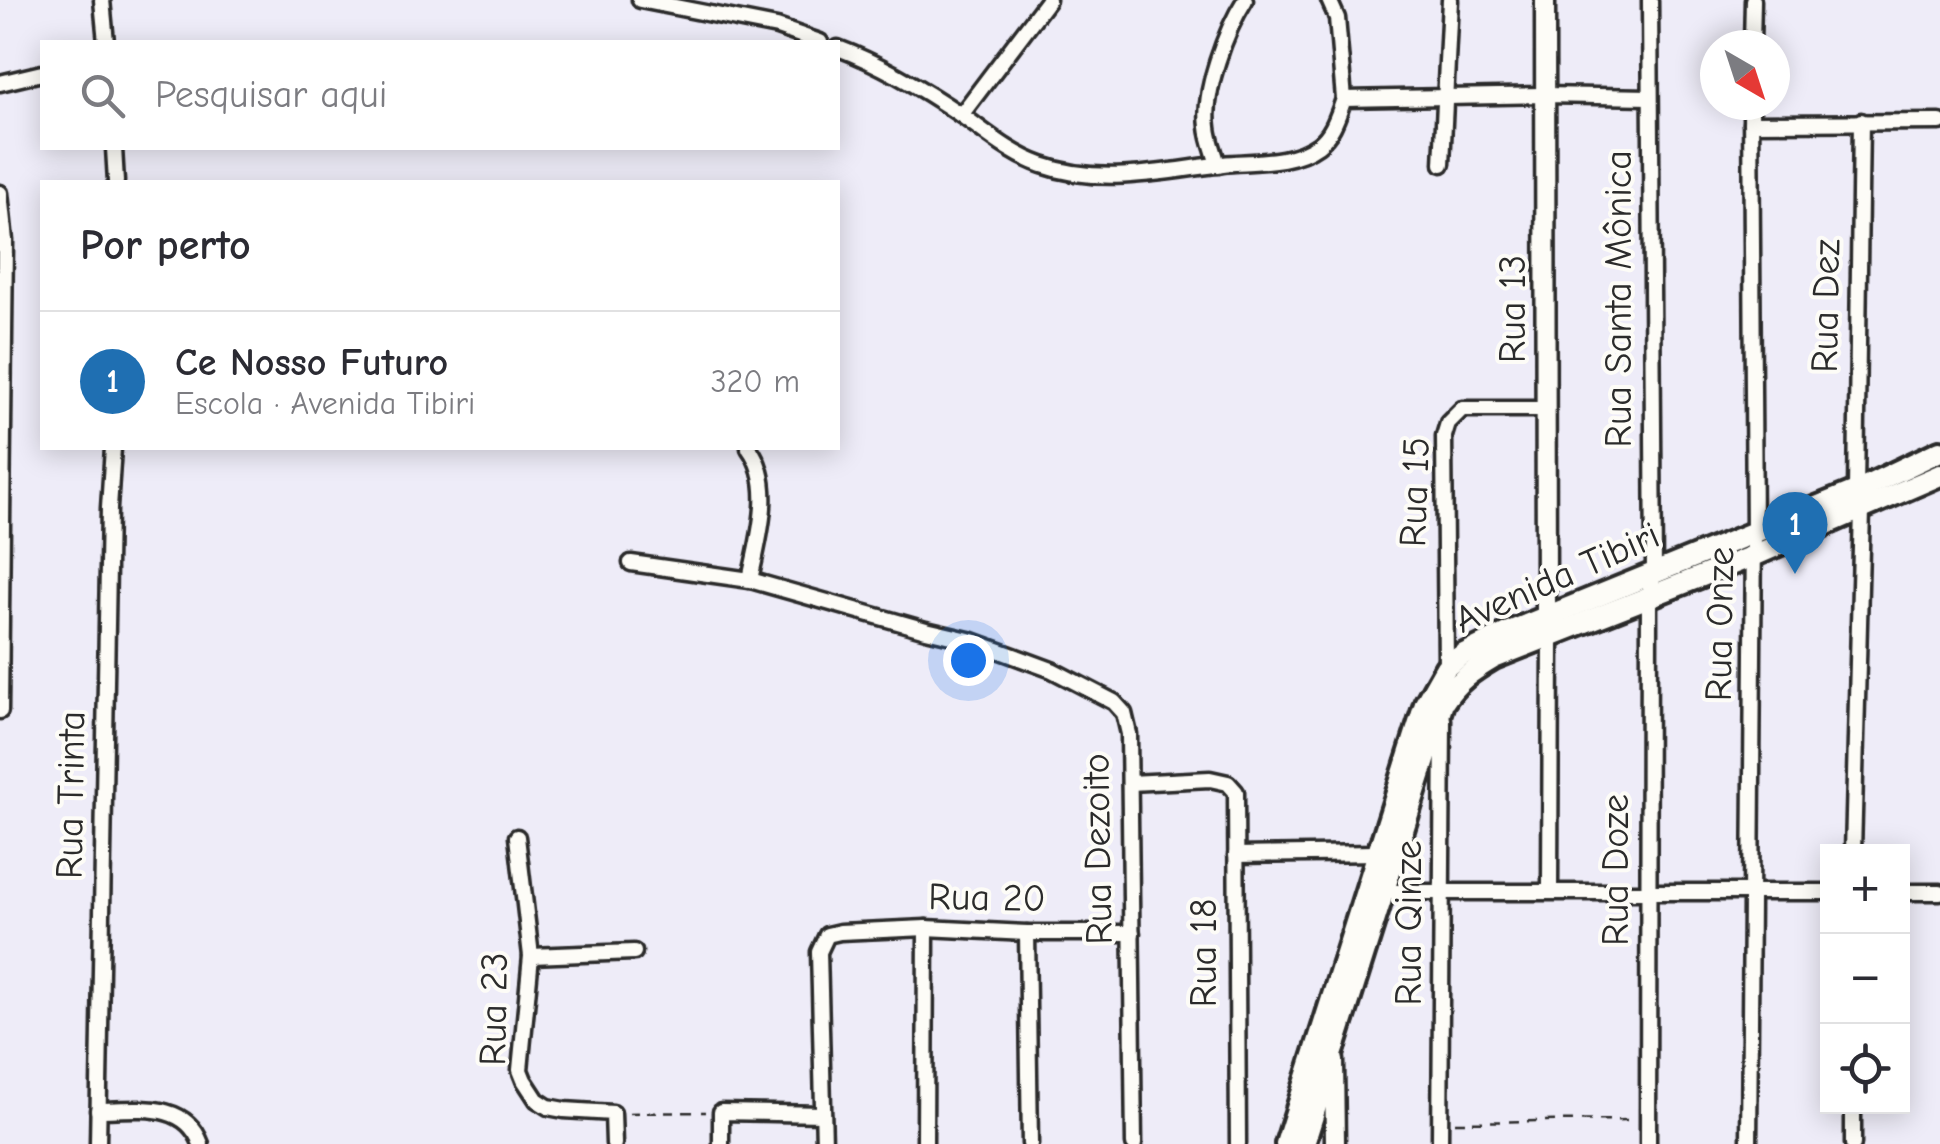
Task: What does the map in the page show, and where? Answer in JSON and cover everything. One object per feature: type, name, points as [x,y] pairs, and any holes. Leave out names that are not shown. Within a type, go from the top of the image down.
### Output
[{"type":"main road","name":"Avenida Tibiri","points":[[1304,1144],[1334,1048],[1374,892],[1376,853],[1424,704],[1446,668],[1484,645],[1649,596],[1753,556],[1859,500],[1940,451]]},
{"type":"main road","name":"Avenida Tibiri","points":[[1286,1144],[1443,703],[1455,685],[1468,672],[1548,626],[1654,573],[1754,532],[1940,474]]},
{"type":"street","points":[[102,0],[106,40]]},
{"type":"street","points":[[640,0],[777,27],[814,40]]},
{"type":"street","points":[[961,116],[1048,0]]},
{"type":"street","points":[[1218,165],[1208,128],[1209,95],[1222,49],[1246,0]]},
{"type":"street","points":[[840,49],[905,81],[1008,148],[1042,165],[1106,176],[1146,175],[1291,158],[1326,139],[1344,99],[1337,18],[1330,0]]},
{"type":"street","points":[[1442,164],[1450,0]]},
{"type":"street","name":"Rua 13","points":[[1545,0],[1550,892]]},
{"type":"street","name":"Rua Santa Mônica","points":[[1649,596],[1654,573],[1650,0]]},
{"type":"street","points":[[1752,30],[1753,0]]},
{"type":"street","points":[[0,82],[40,73]]},
{"type":"street","points":[[1344,99],[1650,97]]},
{"type":"street","name":"Rua Dez","points":[[1853,844],[1861,121]]},
{"type":"street","points":[[1751,123],[1936,121]]},
{"type":"street","name":"Rua Onze","points":[[1749,1144],[1754,532],[1751,123]]},
{"type":"street","points":[[114,150],[116,180]]},
{"type":"street","points":[[0,193],[5,241],[0,711]]},
{"type":"street","name":"Rua 15","points":[[1446,668],[1444,436],[1448,423],[1462,410],[1546,409]]},
{"type":"street","name":"Rua Trinta","points":[[98,1144],[113,450]]},
{"type":"street","points":[[750,580],[764,491],[760,465],[751,450]]},
{"type":"street","name":"Rua Dezoito","points":[[631,563],[750,580],[973,641],[1052,670],[1114,702],[1124,713],[1129,734],[1134,1144]]},
{"type":"street","name":"Rua Doze","points":[[1648,1144],[1649,596]]},
{"type":"street","name":"Rua Qinze","points":[[1440,1144],[1443,703]]},
{"type":"street","name":"Rua 18","points":[[1130,783],[1210,779],[1228,782],[1236,792],[1238,1144]]},
{"type":"street","name":"Rua 23","points":[[517,837],[531,956],[520,1070],[538,1100],[548,1106],[613,1113]]},
{"type":"street","points":[[1236,855],[1376,853]]},
{"type":"street","points":[[1374,892],[1820,892]]},
{"type":"street","points":[[1910,892],[1940,892]]},
{"type":"street","points":[[925,1144],[926,928]]},
{"type":"street","name":"Rua 20","points":[[824,1114],[820,952],[827,935],[926,928],[1132,933]]},
{"type":"street","points":[[1027,933],[1030,1144]]},
{"type":"street","points":[[531,956],[634,952]]},
{"type":"street","points":[[1334,1048],[1334,1144]]},
{"type":"street","points":[[98,1110],[174,1114],[196,1130],[201,1144]]},
{"type":"street","points":[[721,1144],[721,1112],[824,1114],[824,1144]]},
{"type":"street","points":[[613,1113],[614,1144]]},
{"type":"street","points":[[1853,1114],[1854,1144]]},
{"type":"path","points":[[613,1113],[721,1112]]},
{"type":"path","points":[[1440,1122],[1648,1120]]},
{"type":"place","name":"Ce Nosso Futuro","points":[[1795,574]]}]
